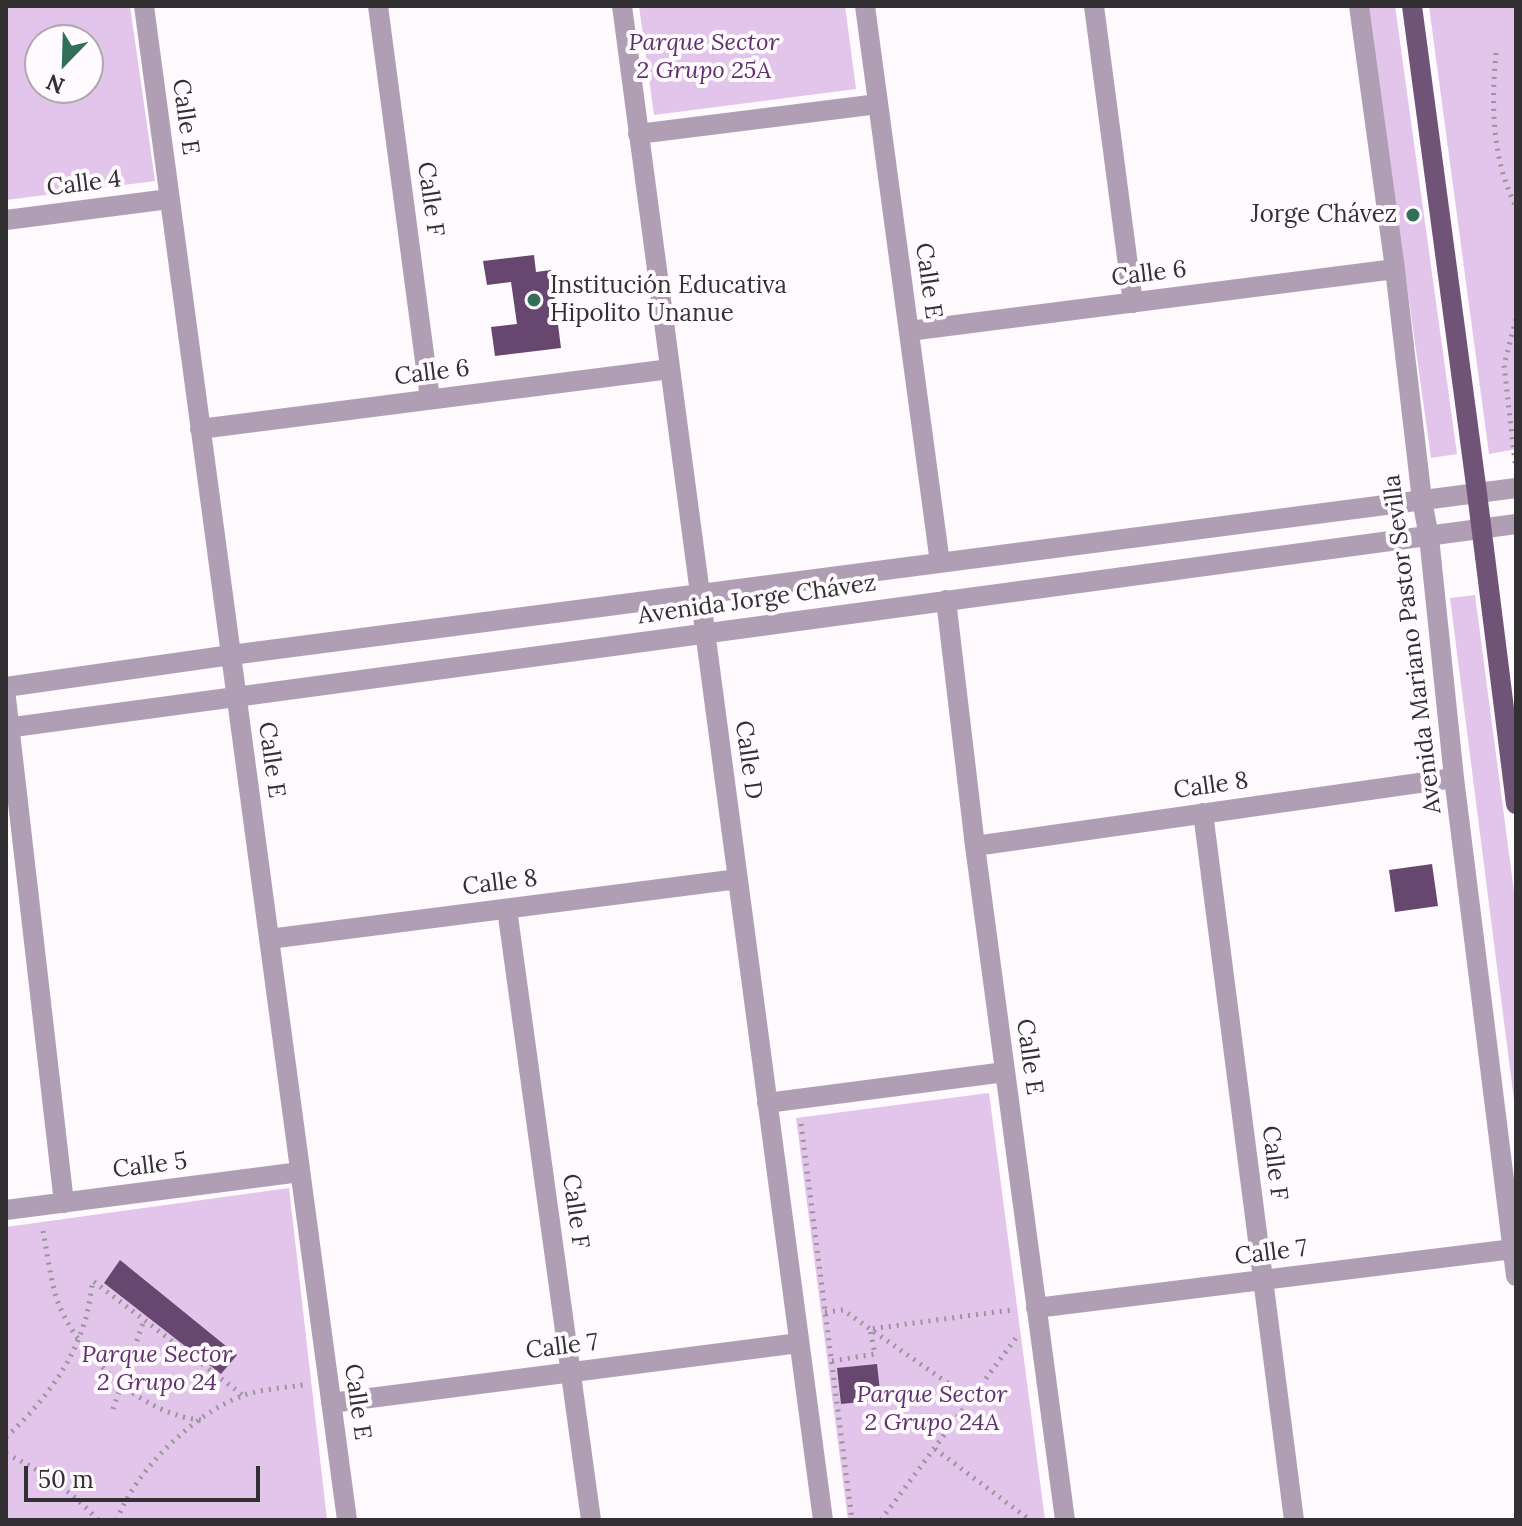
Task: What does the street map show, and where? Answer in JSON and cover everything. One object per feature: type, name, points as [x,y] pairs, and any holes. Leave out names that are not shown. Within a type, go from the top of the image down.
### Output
[{"type":"main road","points":[[1412,6],[1516,804]]},
{"type":"street","name":"Calle E","points":[[144,6],[347,1520]]},
{"type":"street","name":"Calle F","points":[[378,6],[430,399]]},
{"type":"street","name":"Calle D","points":[[622,6],[823,1520]]},
{"type":"street","name":"Calle E","points":[[865,6],[940,563]]},
{"type":"street","points":[[1094,6],[1133,303]]},
{"type":"street","name":"Avenida Mariano Pastor Sevilla","points":[[1359,6],[1429,537],[1454,778],[1516,1276]]},
{"type":"street","points":[[638,134],[878,104]]},
{"type":"street","name":"Calle 4","points":[[6,220],[169,199]]},
{"type":"street","name":"Calle 6","points":[[909,331],[1395,269]]},
{"type":"street","name":"Calle 6","points":[[200,429],[670,369]]},
{"type":"street","name":"Avenida Jorge Chávez","points":[[6,687],[700,593],[1516,488]]},
{"type":"street","name":"Avenida Jorge Chávez","points":[[8,728],[1516,524]]},
{"type":"street","name":"Calle E","points":[[946,600],[975,846],[1065,1520]]},
{"type":"street","points":[[6,698],[64,1203]]},
{"type":"street","name":"Calle 8","points":[[975,846],[1454,778]]},
{"type":"street","name":"Calle F","points":[[1203,813],[1294,1520]]},
{"type":"street","name":"Calle 8","points":[[269,939],[738,879]]},
{"type":"street","name":"Calle F","points":[[507,909],[591,1520]]},
{"type":"street","points":[[767,1103],[1005,1072]]},
{"type":"street","name":"Calle 5","points":[[6,1210],[300,1172]]},
{"type":"street","name":"Calle 7","points":[[1036,1308],[1513,1249]]},
{"type":"street","name":"Calle 7","points":[[329,1393],[571,1373],[799,1343]]},
{"type":"path","points":[[1496,53],[1492,92],[1494,128],[1501,164],[1516,207]]},
{"type":"path","points":[[1516,319],[1504,365],[1516,472]]},
{"type":"path","points":[[801,1121],[852,1520]]},
{"type":"path","points":[[38,1206],[56,1295],[64,1316],[79,1339],[104,1370],[150,1403],[177,1415],[201,1420]]},
{"type":"path","points":[[6,1437],[40,1402],[73,1352],[85,1321],[93,1281],[244,1396]]},
{"type":"path","points":[[870,1329],[1036,1308]]},
{"type":"path","points":[[796,1316],[843,1310],[949,1384]]},
{"type":"path","points":[[113,1409],[144,1320]]},
{"type":"path","points":[[832,1361],[875,1354],[870,1329]]},
{"type":"path","points":[[881,1520],[1018,1336],[1020,1351]]},
{"type":"path","points":[[117,1520],[123,1503],[158,1456],[211,1412],[244,1396],[270,1390],[329,1393]]},
{"type":"path","points":[[934,1448],[1030,1520]]},
{"type":"path","points":[[6,1454],[31,1465],[60,1485],[98,1520]]},
{"type":"green space","points":[[6,6],[130,6],[155,181],[6,200]]},
{"type":"green space","name":"Parque Sector 2 Grupo 25A","points":[[639,6],[845,6],[856,89],[654,115]]},
{"type":"green space","points":[[1368,6],[1395,6],[1457,454],[1431,458]]},
{"type":"green space","points":[[1429,6],[1516,6],[1516,449],[1489,454]]},
{"type":"green space","points":[[1475,595],[1516,907],[1516,1116],[1450,598]]},
{"type":"green space","name":"Parque Sector 2 Grupo 24A","points":[[989,1093],[1045,1520],[848,1520],[796,1118]]},
{"type":"green space","name":"Parque Sector 2 Grupo 24","points":[[289,1188],[327,1520],[6,1520],[6,1227]]},
{"type":"building","name":"Institución Educativa Hipolito Unanue","points":[[534,255],[536,272],[551,270],[561,348],[495,356],[491,327],[517,324],[511,282],[487,285],[483,261]]},
{"type":"building","points":[[1432,864],[1438,906],[1395,912],[1389,870]]},
{"type":"building","points":[[120,1260],[237,1355],[221,1374],[104,1283]]},
{"type":"building","points":[[877,1364],[881,1400],[841,1404],[837,1368]]},
{"type":"place","name":"Jorge Chávez","points":[[1413,215]]},
{"type":"place","name":"Institución Educativa Hipolito Unanue","points":[[534,300]]}]
